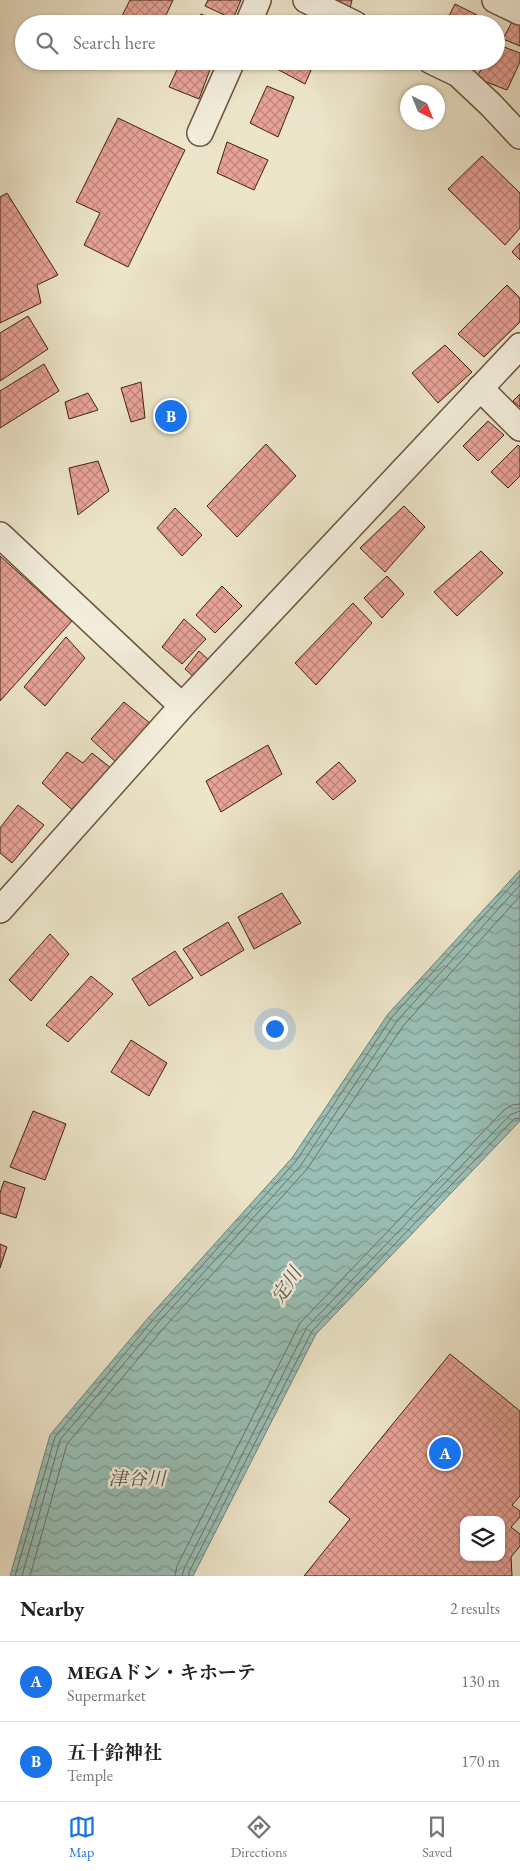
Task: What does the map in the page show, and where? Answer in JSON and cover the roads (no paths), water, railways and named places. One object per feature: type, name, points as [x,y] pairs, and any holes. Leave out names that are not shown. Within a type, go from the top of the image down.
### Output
[{"type":"street","points":[[252,15],[258,0]]},
{"type":"street","points":[[306,0],[336,15]]},
{"type":"street","points":[[495,0],[520,12]]},
{"type":"street","points":[[200,133],[228,70]]},
{"type":"street","points":[[450,70],[458,74],[520,136]]},
{"type":"street","points":[[0,910],[182,706],[520,346]]},
{"type":"street","points":[[480,388],[520,428]]},
{"type":"street","points":[[0,535],[182,706]]},
{"type":"water","name":"津谷川","points":[[520,870],[520,1121],[316,1334],[193,1576],[10,1576],[50,1435],[148,1318],[292,1158],[388,1014]]},
{"type":"place","name":"五十鈴神社","points":[[171,416]]},
{"type":"place","name":"MEGAドン・キホーテ","points":[[445,1453]]},
{"type":"water label","name":"定川","points":[[286,1285]]}]
